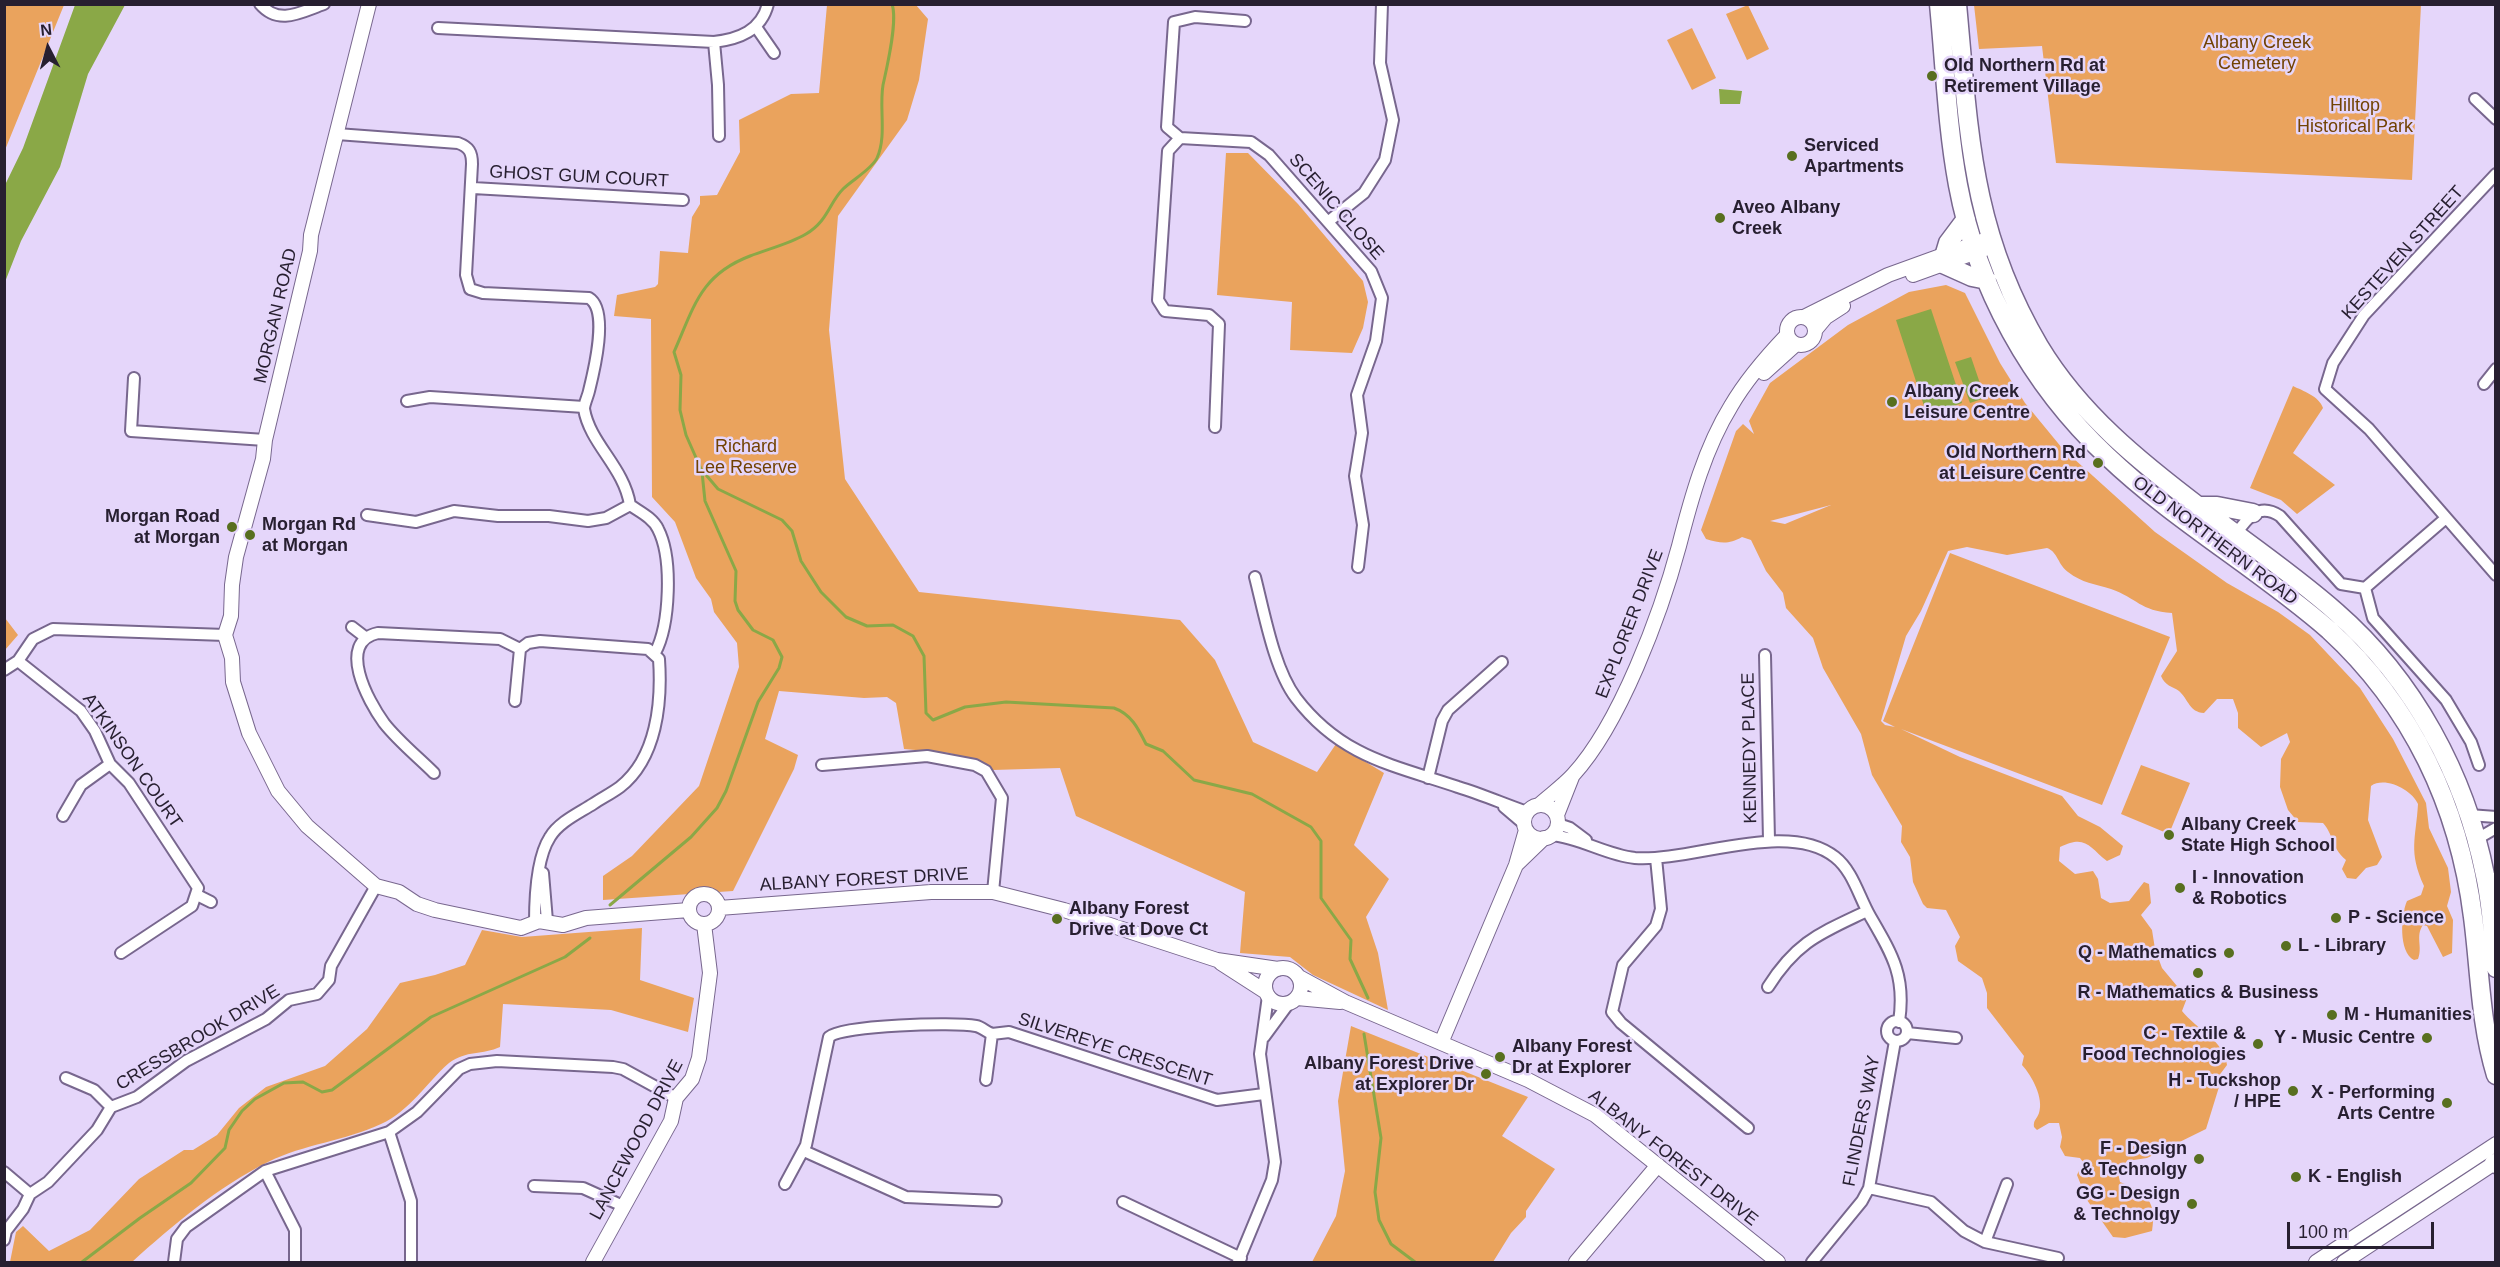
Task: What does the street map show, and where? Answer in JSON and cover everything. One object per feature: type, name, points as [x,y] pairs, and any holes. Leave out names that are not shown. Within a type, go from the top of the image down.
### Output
[{"type":"highway","name":"OLD NORTHERN ROAD","points":[[1939,4],[1952,144],[1966,219],[1983,245],[2040,348],[2097,422],[2130,454],[2198,506],[2230,542],[2346,645],[2389,697],[2424,752],[2448,804],[2465,866],[2474,920],[2482,1010],[2496,1075]]},
{"type":"highway","name":"OLD NORTHERN ROAD","points":[[1957,4],[1971,152],[1987,280],[2032,368],[2075,423],[2128,475],[2337,612],[2376,652],[2429,725],[2450,765],[2469,815],[2477,839],[2489,897],[2496,968]]},
{"type":"highway","points":[[1966,219],[1948,243],[1944,259],[1972,277],[1987,280]]},
{"type":"highway","points":[[2198,506],[2217,506],[2253,513]]},
{"type":"street","points":[[260,4],[268,13],[288,17],[324,4]]},
{"type":"street","points":[[438,28],[714,42],[737,38],[756,27],[768,4]]},
{"type":"street","points":[[1329,221],[1364,193],[1384,160],[1393,120],[1380,63],[1382,4]]},
{"type":"street","name":"MORGAN ROAD","points":[[225,635],[231,616],[236,557],[263,459],[265,440],[366,5]]},
{"type":"street","points":[[1215,427],[1219,324],[1209,315],[1165,311],[1158,300],[1168,151],[1180,138],[1167,127],[1174,22],[1195,17],[1245,21]]},
{"type":"street","points":[[756,27],[774,53]]},
{"type":"street","points":[[714,42],[719,136]]},
{"type":"street","points":[[2475,99],[2496,118]]},
{"type":"street","points":[[337,134],[458,143],[470,150],[472,188],[466,275],[470,289],[483,293],[589,298],[597,304],[599,314],[597,354],[584,408],[594,435],[627,489],[630,505],[658,527],[667,553],[663,639],[655,653]]},
{"type":"street","name":"SCENIC CLOSE","points":[[1180,138],[1251,142],[1269,155],[1371,271],[1382,298],[1376,341],[1357,395],[1362,433],[1355,476],[1363,525],[1358,567]]},
{"type":"street","name":"KESTEVEN STREET","points":[[2446,518],[2369,429],[2325,389],[2333,363],[2364,315],[2496,174]]},
{"type":"street","name":"GHOST GUM COURT","points":[[472,188],[683,200]]},
{"type":"street","points":[[1944,259],[1850,301],[1826,317],[1808,344],[1791,340],[1789,323],[1880,279],[1983,245]]},
{"type":"street","points":[[1804,317],[1812,321],[1816,329]]},
{"type":"street","name":"EXPLORER DRIVE","points":[[1516,865],[1553,828],[1573,775],[1618,706],[1640,657],[1679,546],[1683,525],[1705,462],[1730,408],[1746,382],[1791,340]]},
{"type":"street","points":[[2484,384],[2496,369]]},
{"type":"street","points":[[134,378],[131,431],[265,440]]},
{"type":"street","points":[[407,401],[430,397],[584,408]]},
{"type":"street","points":[[367,515],[416,522],[454,511],[498,516],[549,516],[588,521],[606,518],[630,505]]},
{"type":"street","points":[[2230,542],[2253,513],[2267,510],[2280,516],[2341,584],[2365,588]]},
{"type":"street","points":[[2365,588],[2446,518],[2496,575]]},
{"type":"street","points":[[1255,577],[1274,649],[1295,697],[1329,733],[1377,762],[1499,802],[1529,818],[1534,837],[1553,828],[1570,828],[1593,845],[1619,855],[1656,858],[1769,840],[1808,843],[1836,857],[1852,880],[1899,970],[1902,990],[1899,1022]]},
{"type":"street","points":[[2365,588],[2373,618],[2446,700],[2471,742],[2479,765]]},
{"type":"street","points":[[352,627],[365,637]]},
{"type":"street","points":[[4,670],[18,661],[33,639],[53,629],[225,635],[232,658],[233,682],[249,733],[278,791],[307,826],[376,886],[399,892],[417,904],[521,928],[541,918],[563,925],[586,918],[689,910]]},
{"type":"street","points":[[434,773],[391,731],[377,711],[357,667],[358,647],[365,637],[378,633],[500,639],[520,648]]},
{"type":"street","points":[[520,648],[528,643],[540,641],[648,649],[659,659],[659,692],[647,753],[621,786],[554,831],[546,843],[535,896],[541,918]]},
{"type":"street","points":[[515,701],[520,648]]},
{"type":"street","name":"KENNEDY PLACE","points":[[1765,655],[1769,840]]},
{"type":"street","name":"ATKINSON COURT","points":[[18,661],[75,704],[95,731],[110,764],[129,783],[187,868],[196,883],[197,896]]},
{"type":"street","points":[[1428,778],[1442,722],[1448,710],[1502,662]]},
{"type":"street","points":[[822,765],[927,756],[975,765],[986,771],[1002,798],[993,892]]},
{"type":"street","points":[[63,816],[81,785],[110,764]]},
{"type":"street","name":"EXPLORER DRIVE","points":[[1441,1043],[1516,865],[1529,818],[1573,775]]},
{"type":"street","points":[[1529,818],[1550,807],[1553,828]]},
{"type":"street","points":[[2469,815],[2496,817]]},
{"type":"street","points":[[2477,839],[2496,828]]},
{"type":"street","points":[[1656,858],[1661,909],[1656,926],[1623,965],[1612,1012],[1621,1023],[1748,1128]]},
{"type":"street","name":"CRESSBROOK DRIVE","points":[[4,1240],[6,1231],[23,1209],[30,1194],[48,1182],[97,1130],[111,1107],[137,1097],[186,1061],[266,1019],[289,1000],[311,997],[321,991],[329,980],[331,966],[376,886]]},
{"type":"street","name":"ALBANY FOREST DRIVE","points":[[719,908],[931,892],[993,892],[1064,910],[1217,960],[1278,969]]},
{"type":"street","points":[[703,895],[714,898],[719,908],[715,919],[704,924],[694,920],[689,910],[693,900],[703,895]]},
{"type":"street","points":[[121,953],[192,906],[197,896],[211,902]]},
{"type":"street","points":[[1768,987],[1783,963],[1808,939],[1867,911]]},
{"type":"street","name":"LANCEWOOD DRIVE","points":[[593,1263],[671,1121],[676,1098],[689,1083],[696,1068],[709,995],[710,973],[704,924]]},
{"type":"street","name":"ALBANY FOREST DRIVE","points":[[1217,960],[1267,994]]},
{"type":"street","points":[[1123,1202],[1239,1260],[1272,1180],[1275,1162],[1260,1054],[1267,994],[1266,979],[1278,969],[1290,969],[1299,976],[1302,988],[1263,1040]]},
{"type":"street","name":"ALBANY FOREST DRIVE","points":[[1299,976],[1345,1002],[1509,1071],[1580,1106],[1658,1165],[1778,1263]]},
{"type":"street","points":[[1267,994],[1278,1003],[1293,1000]]},
{"type":"street","name":"ALBANY FOREST DRIVE","points":[[1293,1000],[1345,1002]]},
{"type":"street","points":[[1899,1022],[1905,1025],[1907,1034],[1902,1040],[1895,1041],[1889,1037],[1887,1030],[1892,1023],[1899,1022]]},
{"type":"street","name":"SILVEREYE CRESCENT","points":[[785,1184],[804,1151],[825,1049],[831,1034],[846,1031],[957,1024],[979,1027],[992,1034],[1009,1032],[1217,1100],[1264,1094]]},
{"type":"street","points":[[986,1080],[992,1034]]},
{"type":"street","points":[[1907,1034],[1956,1038]]},
{"type":"street","name":"FLINDERS WAY","points":[[1812,1263],[1862,1201],[1869,1188],[1895,1041]]},
{"type":"street","points":[[174,1263],[177,1239],[186,1227],[265,1171],[389,1132],[417,1112],[459,1069],[482,1062],[613,1067],[623,1069],[676,1098]]},
{"type":"street","points":[[66,1078],[94,1090],[111,1107]]},
{"type":"street","points":[[389,1132],[411,1201],[411,1263]]},
{"type":"street","points":[[2343,1258],[2496,1144]]},
{"type":"street","points":[[804,1151],[906,1197],[996,1202]]},
{"type":"street","points":[[2316,1263],[2343,1258],[2495,1163]]},
{"type":"street","points":[[1576,1263],[1658,1165]]},
{"type":"street","points":[[265,1171],[295,1230],[295,1263]]},
{"type":"street","points":[[4,1172],[30,1194]]},
{"type":"street","points":[[1985,1242],[2007,1184]]},
{"type":"street","points":[[534,1186],[583,1188],[623,1206]]},
{"type":"street","points":[[1869,1188],[1930,1202],[1964,1231],[1985,1242],[2058,1258]]},
{"type":"green space","points":[[4,5],[64,5],[5,150]]},
{"type":"green space","name":"Richard Lee Reserve","points":[[827,5],[916,5],[928,19],[919,80],[907,120],[838,216],[829,330],[845,479],[919,592],[1180,620],[1215,660],[1253,742],[1317,772],[1336,744],[1384,773],[1354,845],[1389,879],[1366,917],[1378,953],[1388,1010],[1313,975],[1290,957],[1240,953],[1245,892],[1076,816],[1060,768],[993,770],[979,761],[949,753],[904,749],[896,703],[887,697],[864,698],[779,691],[765,739],[798,755],[794,769],[733,891],[603,900],[603,876],[632,856],[699,786],[739,667],[737,643],[714,612],[711,599],[696,578],[675,522],[652,497],[651,319],[614,316],[617,295],[655,287],[658,284],[660,251],[688,253],[692,217],[700,204],[700,196],[717,195],[740,152],[739,120],[791,94],[819,93]]},
{"type":"green space","points":[[1748,5],[1769,49],[1747,60],[1726,14]]},
{"type":"green space","points":[[1974,5],[2421,5],[2412,180],[2056,163],[2042,46],[1979,49]]},
{"type":"green space","points":[[1692,28],[1716,78],[1692,90],[1667,40]]},
{"type":"green space","points":[[1226,153],[1248,153],[1298,204],[1363,281],[1368,302],[1363,328],[1352,353],[1290,350],[1292,302],[1217,295]]},
{"type":"green space","points":[[1946,285],[1965,293],[2000,363],[2025,403],[2062,448],[2155,532],[2227,583],[2278,612],[2310,635],[2360,688],[2393,739],[2426,803],[2429,828],[2448,868],[2451,892],[2447,906],[2453,920],[2452,953],[2443,957],[2427,926],[2423,925],[2420,933],[2418,959],[2414,960],[2409,956],[2403,941],[2403,915],[2407,901],[2421,895],[2424,886],[2415,854],[2418,804],[2410,794],[2390,784],[2377,783],[2371,786],[2368,820],[2382,857],[2377,865],[2366,868],[2356,879],[2347,878],[2342,869],[2346,860],[2337,850],[2323,823],[2298,822],[2288,810],[2280,787],[2281,759],[2290,742],[2287,733],[2261,747],[2238,728],[2238,713],[2233,699],[2217,699],[2204,713],[2199,712],[2192,708],[2182,694],[2167,684],[2161,676],[2177,651],[2172,613],[2153,610],[2111,589],[2078,579],[2065,569],[2054,552],[2047,548],[2007,555],[1967,547],[1948,551],[1921,611],[1906,636],[1881,721],[1885,725],[1895,727],[1883,721],[1950,553],[2170,637],[2102,805],[1901,729],[1960,757],[2062,796],[2078,816],[2100,827],[2123,846],[2120,855],[2107,861],[2082,842],[2069,843],[2060,847],[2059,861],[2075,874],[2093,871],[2098,879],[2101,898],[2110,903],[2129,901],[2144,882],[2149,884],[2151,903],[2141,915],[2152,930],[2155,949],[2162,968],[2187,998],[2182,1011],[2216,1042],[2227,1065],[2218,1077],[2219,1087],[2206,1129],[2147,1158],[2127,1161],[2118,1173],[2120,1182],[2137,1190],[2148,1199],[2153,1213],[2152,1231],[2125,1238],[2113,1237],[2087,1200],[2077,1175],[2083,1162],[2080,1158],[2065,1156],[2060,1147],[2062,1137],[2059,1123],[2049,1123],[2037,1130],[2034,1127],[2040,1101],[2030,1075],[2022,1065],[2024,1056],[1987,1008],[1987,993],[1982,978],[1958,961],[1955,946],[1960,937],[1946,910],[1927,908],[1923,904],[1913,882],[1910,857],[1901,842],[1902,826],[1872,775],[1861,734],[1823,668],[1813,638],[1786,608],[1783,593],[1766,571],[1751,540],[1742,537],[1728,542],[1716,542],[1706,539],[1701,530],[1736,431],[1743,424],[1754,434],[1749,421],[1770,383],[1848,325],[1909,292]],"holes":[[[1831,505],[1785,524],[1770,521]]]},
{"type":"green space","points":[[2293,386],[2314,397],[2323,408],[2293,453],[2335,485],[2297,514],[2281,500],[2250,488]]},
{"type":"green space","points":[[5,618],[18,635],[5,650]]},
{"type":"green space","points":[[2141,765],[2190,783],[2169,834],[2121,814]]},
{"type":"green space","points":[[642,928],[640,980],[694,998],[688,1032],[611,1010],[503,1004],[500,1047],[455,1059],[401,1112],[381,1124],[353,1135],[282,1156],[249,1172],[197,1207],[132,1262],[10,1262],[16,1232],[23,1226],[49,1251],[90,1230],[139,1179],[184,1150],[193,1150],[217,1135],[239,1108],[266,1087],[325,1066],[367,1029],[400,983],[465,965],[482,930],[522,937]]},
{"type":"green space","points":[[1351,1026],[1528,1097],[1502,1136],[1555,1169],[1526,1211],[1526,1217],[1511,1233],[1493,1262],[1312,1262],[1336,1216],[1345,1171],[1338,1101]]},
{"type":"shaded area","points":[[75,5],[125,5],[88,74],[60,167],[21,241],[5,282],[5,185],[23,148]]},
{"type":"shaded area","points":[[1719,89],[1742,91],[1740,104],[1720,104]]},
{"type":"shaded area","points":[[1931,309],[1962,403],[1927,415],[1896,320]]},
{"type":"shaded area","points":[[1971,357],[1985,398],[1970,403],[1955,362]]},
{"type":"waterway","points":[[892,4],[893,32],[883,85],[882,141],[877,158],[843,189],[824,218],[813,229],[793,241],[733,264],[709,283],[694,307],[674,352],[681,375],[680,410],[686,435],[701,469],[718,489],[782,520],[792,531],[801,561],[821,592],[846,617],[867,626],[893,625],[913,636],[924,656],[926,713],[933,720],[965,707],[1006,702],[1114,708],[1129,718],[1146,744],[1163,751],[1194,780],[1252,794],[1311,827],[1321,841],[1321,898],[1351,940],[1350,959],[1368,998]]},
{"type":"waterway","points":[[610,905],[691,837],[717,808],[726,791],[758,702],[779,668],[782,657],[773,640],[753,630],[738,610],[735,601],[736,571],[705,501],[702,472]]},
{"type":"waterway","points":[[82,1262],[191,1183],[225,1148],[229,1130],[242,1111],[255,1099],[284,1083],[303,1082],[322,1092],[332,1090],[431,1017],[565,957],[590,938]]},
{"type":"waterway","points":[[1364,1034],[1381,1138],[1375,1192],[1379,1220],[1391,1244],[1415,1262]]},
{"type":"place","name":"Old Northern Rd at Retirement Village","points":[[1932,76]]},
{"type":"place","name":"Serviced Apartments","points":[[1792,156]]},
{"type":"place","name":"Aveo Albany Creek","points":[[1720,218]]},
{"type":"place","name":"Albany Creek Leisure Centre","points":[[1892,402]]},
{"type":"place","name":"Old Northern Rd at Leisure Centre","points":[[2098,463]]},
{"type":"place","name":"Morgan Road at Morgan","points":[[232,527]]},
{"type":"place","name":"Morgan Rd at Morgan","points":[[250,535]]},
{"type":"place","name":"Albany Creek State High School","points":[[2169,835]]},
{"type":"place","name":"I - Innovation & Robotics","points":[[2180,888]]},
{"type":"place","name":"P - Science","points":[[2336,918]]},
{"type":"place","name":"Albany Forest Drive at Dove Ct","points":[[1057,919]]},
{"type":"place","name":"L - Library","points":[[2286,946]]},
{"type":"place","name":"Q - Mathematics","points":[[2229,953]]},
{"type":"place","name":"R - Mathematics & Business","points":[[2198,973]]},
{"type":"place","name":"M - Humanities","points":[[2332,1015]]},
{"type":"place","name":"Y - Music Centre","points":[[2427,1038]]},
{"type":"place","name":"C - Textile & Food Technologies","points":[[2258,1044]]},
{"type":"place","name":"Albany Forest Dr at Explorer","points":[[1500,1057]]},
{"type":"place","name":"Albany Forest Drive at Explorer Dr","points":[[1486,1074]]},
{"type":"place","name":"H - Tuckshop / HPE","points":[[2293,1091]]},
{"type":"place","name":"X - Performing Arts Centre","points":[[2447,1103]]},
{"type":"place","name":"F - Design & Technolgy","points":[[2199,1159]]},
{"type":"place","name":"K - English","points":[[2296,1177]]},
{"type":"place","name":"GG - Design & Technolgy","points":[[2192,1204]]},
{"type":"park label","name":"Albany Creek Cemetery","points":[[2257,53]]},
{"type":"park label","name":"Hilltop Historical Park","points":[[2355,116]]}]
